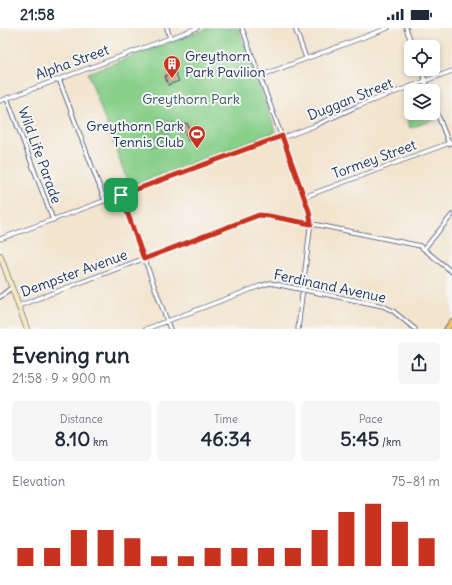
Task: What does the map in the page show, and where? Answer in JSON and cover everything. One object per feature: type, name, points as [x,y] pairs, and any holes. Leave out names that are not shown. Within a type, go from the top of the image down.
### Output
[{"type":"main road","points":[[0,255],[27,329]]},
{"type":"main road","points":[[447,329],[452,322]]},
{"type":"street","points":[[167,28],[170,38]]},
{"type":"street","name":"Alpha Street","points":[[0,100],[197,28]]},
{"type":"street","points":[[242,28],[310,214],[311,224],[298,329]]},
{"type":"street","points":[[295,28],[306,58]]},
{"type":"street","points":[[260,76],[388,28]]},
{"type":"street","points":[[406,28],[410,40]]},
{"type":"street","name":"Duggan Street","points":[[0,239],[314,126],[358,106],[452,71]]},
{"type":"street","points":[[423,76],[426,84]]},
{"type":"street","points":[[59,79],[105,201]]},
{"type":"street","name":"Wild Life Parade","points":[[7,98],[53,220]]},
{"type":"street","points":[[440,119],[450,143]]},
{"type":"street","name":"Tormey Street","points":[[304,197],[450,143]]},
{"type":"street","points":[[121,195],[170,329]]},
{"type":"street","name":"Dempster Avenue","points":[[18,306],[259,215],[416,244],[452,272]]},
{"type":"street","points":[[424,249],[452,215]]},
{"type":"street","name":"Ferdinand Avenue","points":[[146,329],[267,284],[273,284],[383,306],[393,311],[415,329]]},
{"type":"street","points":[[0,297],[12,287]]},
{"type":"green space","name":"Greythorn Park","points":[[209,28],[238,28],[276,132],[129,186],[88,73]]},
{"type":"green space","points":[[173,120],[168,132],[159,144],[152,147],[150,141],[164,131],[170,121]]},
{"type":"green space","points":[[407,120],[434,120],[410,128]]},
{"type":"building","name":"Greythorn Park Pavilion","points":[[175,72],[179,81],[168,85],[165,76]]},
{"type":"building","points":[[187,123],[191,132],[195,131],[197,137],[188,141],[184,130],[179,132],[177,127]]},
{"type":"place","name":"Greythorn Park Pavilion","points":[[172,79]]},
{"type":"place","name":"Greythorn Park Tennis Club","points":[[197,149]]},
{"type":"route","points":[[282,136],[311,217],[311,224],[259,215],[144,259],[121,195],[282,136]]}]
